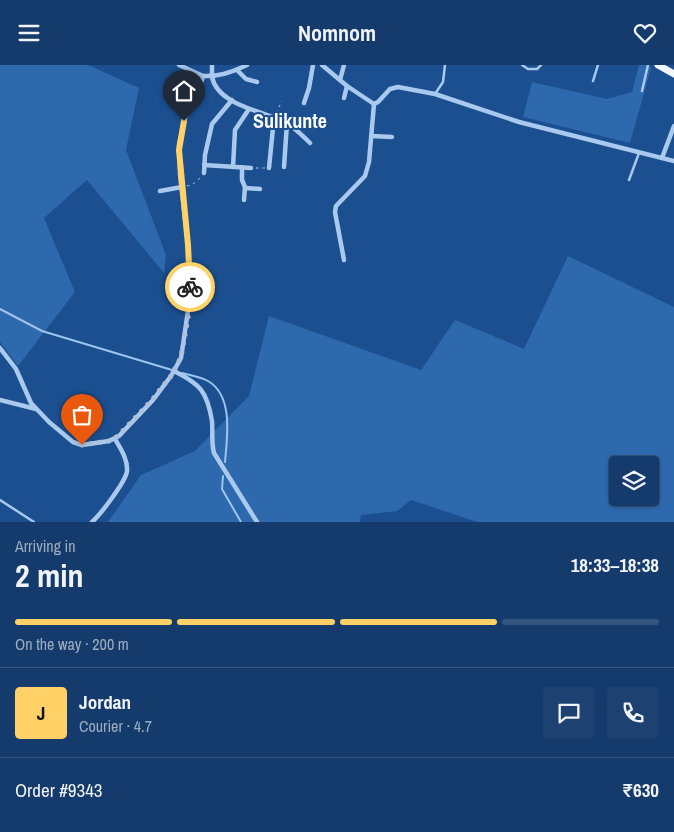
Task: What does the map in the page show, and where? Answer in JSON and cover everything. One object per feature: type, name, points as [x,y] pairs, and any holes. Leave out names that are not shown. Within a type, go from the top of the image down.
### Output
[{"type":"main road","points":[[658,65],[674,74]]},
{"type":"street","points":[[178,65],[203,76],[212,77],[247,65]]},
{"type":"street","points":[[212,65],[212,77],[216,87],[232,100],[249,109],[287,123],[313,127]]},
{"type":"street","points":[[304,103],[313,65]]},
{"type":"street","points":[[322,65],[374,104]]},
{"type":"street","points":[[340,80],[344,65]]},
{"type":"street","points":[[237,70],[246,79],[257,82]]},
{"type":"street","points":[[0,349],[16,369],[31,403],[49,422],[78,444],[88,445],[114,439],[151,401],[175,370],[181,357],[190,297],[188,245],[180,175],[179,141],[184,121],[198,95],[203,76]]},
{"type":"street","points":[[344,98],[347,85]]},
{"type":"street","points":[[374,104],[390,89],[398,87],[436,94],[519,122],[674,161]]},
{"type":"street","points":[[204,173],[212,124],[232,100]]},
{"type":"street","points":[[344,260],[335,212],[336,206],[365,176],[374,104]]},
{"type":"street","points":[[233,167],[235,130],[249,109]]},
{"type":"street","points":[[269,168],[274,118]]},
{"type":"street","points":[[287,123],[310,143]]},
{"type":"street","points":[[284,167],[287,123]]},
{"type":"street","points":[[662,158],[674,126]]},
{"type":"street","points":[[371,137],[392,137]]},
{"type":"street","points":[[204,165],[251,167]]},
{"type":"street","points":[[242,167],[242,180],[245,187],[244,201]]},
{"type":"street","points":[[160,191],[182,187]]},
{"type":"street","points":[[245,187],[260,189]]},
{"type":"street","points":[[175,370],[197,383],[206,398],[212,422],[211,444],[214,453],[257,522]]},
{"type":"street","points":[[0,400],[37,409]]},
{"type":"street","points":[[92,522],[99,516],[126,477],[125,455],[114,439]]},
{"type":"lane","points":[[436,94],[442,84],[445,65]]},
{"type":"lane","points":[[522,65],[528,69],[536,69],[541,65]]},
{"type":"lane","points":[[593,81],[598,65]]},
{"type":"lane","points":[[642,91],[648,65]]},
{"type":"lane","points":[[629,180],[639,153]]},
{"type":"lane","points":[[0,500],[34,522]]},
{"type":"path","points":[[274,118],[282,101]]},
{"type":"path","points":[[251,167],[269,168]]},
{"type":"path","points":[[182,187],[192,185],[204,173]]},
{"type":"shaded area","points":[[0,65],[88,65],[139,88],[126,150],[166,255],[164,273],[87,180],[44,218],[75,292],[18,366],[0,342]]},
{"type":"shaded area","points":[[639,65],[647,65],[651,68],[630,143],[523,117],[532,82],[607,99],[632,92]]},
{"type":"shaded area","points":[[568,256],[674,307],[674,522],[477,522],[411,500],[397,511],[361,515],[360,522],[108,522],[141,475],[195,451],[249,396],[269,316],[421,370],[455,320],[524,349]]},
{"type":"waterway","points":[[0,309],[42,331],[172,370]]},
{"type":"waterway","points":[[182,373],[208,381],[222,397],[227,418],[225,462]]},
{"type":"waterway","points":[[223,476],[222,489],[241,522]]},
{"type":"way so far","points":[[82,445],[109,441],[118,436],[151,401],[171,376],[181,357],[188,318],[190,287]]},
{"type":"district","name":"Sulikunte","points":[[290,121]]},
{"type":"route","points":[[184,121],[179,141],[179,150],[190,287]]}]
